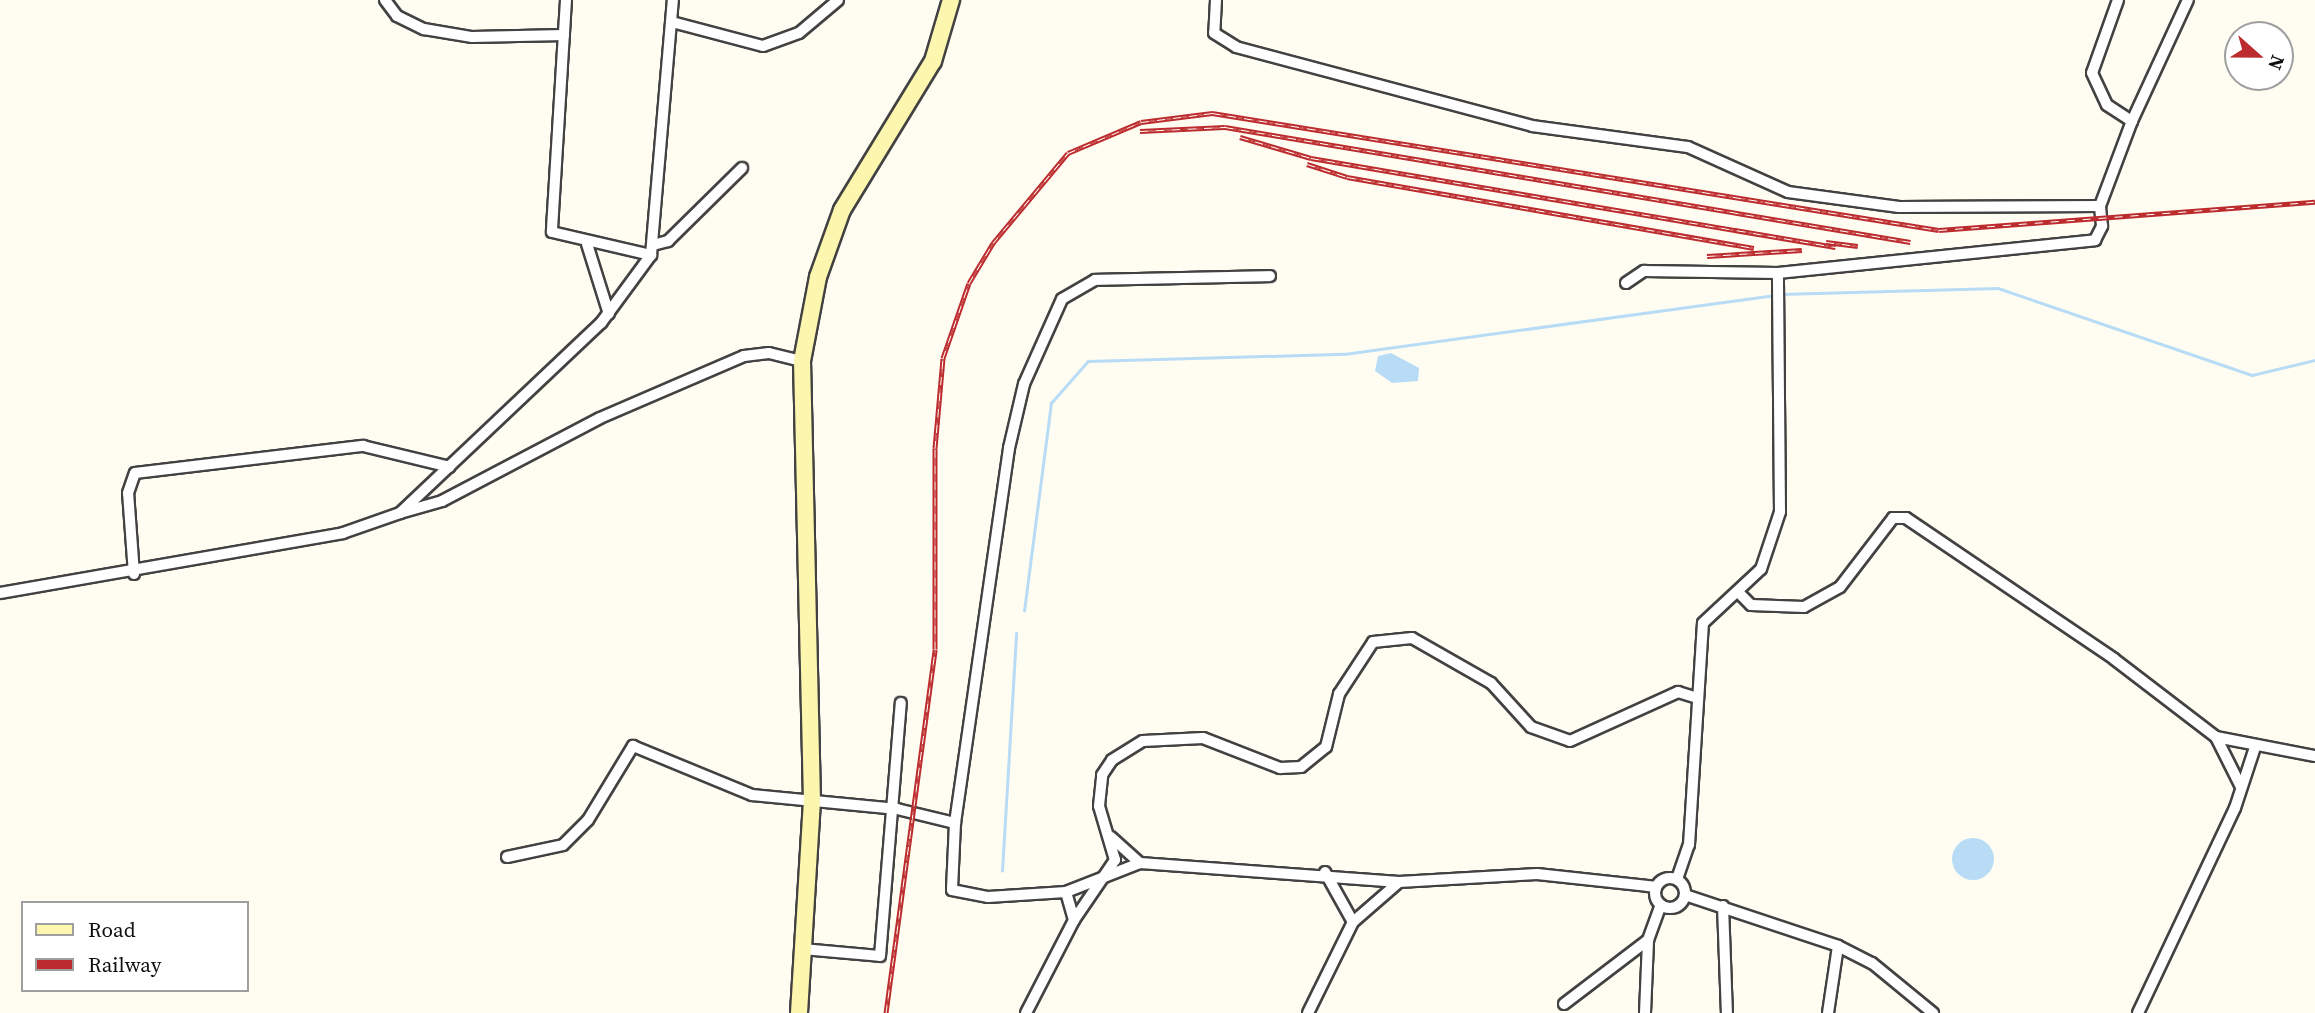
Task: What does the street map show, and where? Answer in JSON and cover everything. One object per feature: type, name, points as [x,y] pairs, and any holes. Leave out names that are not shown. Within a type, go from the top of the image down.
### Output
[{"type":"street","points":[[385,0],[397,16],[425,29],[472,37],[564,35]]},
{"type":"street","points":[[566,0],[551,225],[557,237],[587,244],[652,250]]},
{"type":"street","points":[[652,250],[673,0]]},
{"type":"street","points":[[672,22],[763,46],[799,33],[838,0]]},
{"type":"street","points":[[799,1013],[812,801],[802,361],[818,277],[842,210],[933,61],[951,0]]},
{"type":"street","points":[[1216,0],[1214,33],[1236,47],[1532,126],[1688,147],[1788,192],[1899,207],[2100,206]]},
{"type":"street","points":[[2118,0],[2092,73],[2096,92],[2132,121]]},
{"type":"street","points":[[1626,283],[1644,271],[1778,273],[2081,245],[2099,234],[2100,206],[2132,121],[2188,0]]},
{"type":"street","points":[[400,513],[609,314],[652,250],[668,241],[742,168]]},
{"type":"street","points":[[587,244],[609,314]]},
{"type":"street","points":[[1778,273],[1776,299],[1780,512],[1773,546],[1738,592],[1703,623],[1694,697],[1689,845],[1677,879],[1685,895],[1838,946],[1872,963],[1933,1013]]},
{"type":"street","points":[[1270,276],[1095,280],[1062,299],[1024,384],[1009,448],[955,823],[953,890],[1018,897],[1066,892],[1140,863],[1325,872],[1399,881],[1537,874],[1656,887]]},
{"type":"street","points":[[0,593],[134,573],[343,533],[442,501],[600,418],[744,356],[769,353],[802,361]]},
{"type":"street","points":[[134,573],[128,493],[135,472],[363,446],[450,467]]},
{"type":"street","points":[[1738,592],[1751,605],[1804,607],[1840,587],[1881,529],[1893,518],[1906,518],[2114,659],[2216,737],[2255,747],[2315,756]]},
{"type":"street","points":[[1026,1013],[1074,920],[1115,860],[1099,790],[1102,775],[1124,751],[1143,741],[1203,738],[1280,768],[1301,767],[1326,747],[1339,694],[1359,656],[1393,636],[1412,638],[1491,683],[1531,727],[1570,741],[1678,692],[1694,697]]},
{"type":"street","points":[[802,949],[880,956],[897,809],[901,703]]},
{"type":"street","points":[[2216,737],[2241,787]]},
{"type":"street","points":[[507,857],[563,845],[588,820],[632,746],[752,795],[897,809],[955,823]]},
{"type":"street","points":[[2138,1013],[2241,787],[2255,747]]},
{"type":"street","points":[[1111,837],[1140,863]]},
{"type":"street","points":[[1325,872],[1353,922]]},
{"type":"street","points":[[1656,887],[1665,878],[1677,879]]},
{"type":"street","points":[[1308,1013],[1353,922],[1399,881]]},
{"type":"street","points":[[1645,1013],[1648,940],[1661,905],[1656,887]]},
{"type":"street","points":[[1066,892],[1074,920]]},
{"type":"street","points":[[1661,905],[1675,907],[1685,895]]},
{"type":"street","points":[[1723,906],[1727,1013]]},
{"type":"street","points":[[1564,1004],[1648,940]]},
{"type":"street","points":[[1828,1013],[1838,946]]},
{"type":"water","points":[[1391,353],[1419,368],[1418,381],[1392,383],[1375,371],[1378,356]]},
{"type":"water","points":[[1973,838],[1988,844],[1994,859],[1988,874],[1973,880],[1958,874],[1952,859],[1958,844]]},
{"type":"waterway","points":[[1780,294],[1998,288],[2252,375],[2315,360]]},
{"type":"waterway","points":[[1024,611],[1051,403],[1088,361],[1344,354],[1773,295]]},
{"type":"waterway","points":[[1002,871],[1016,633]]},
{"type":"railway","points":[[886,1013],[935,649],[935,448],[943,358],[969,283],[993,243],[1068,153],[1141,122],[1212,113],[1939,230],[2315,202]]},
{"type":"railway","points":[[1140,131],[1225,127],[1910,242]]},
{"type":"railway","points":[[1240,137],[1311,158],[1835,247]]},
{"type":"railway","points":[[1307,164],[1347,177],[1754,248]]},
{"type":"railway","points":[[1826,242],[1858,246]]},
{"type":"railway","points":[[1707,256],[1802,250]]}]
